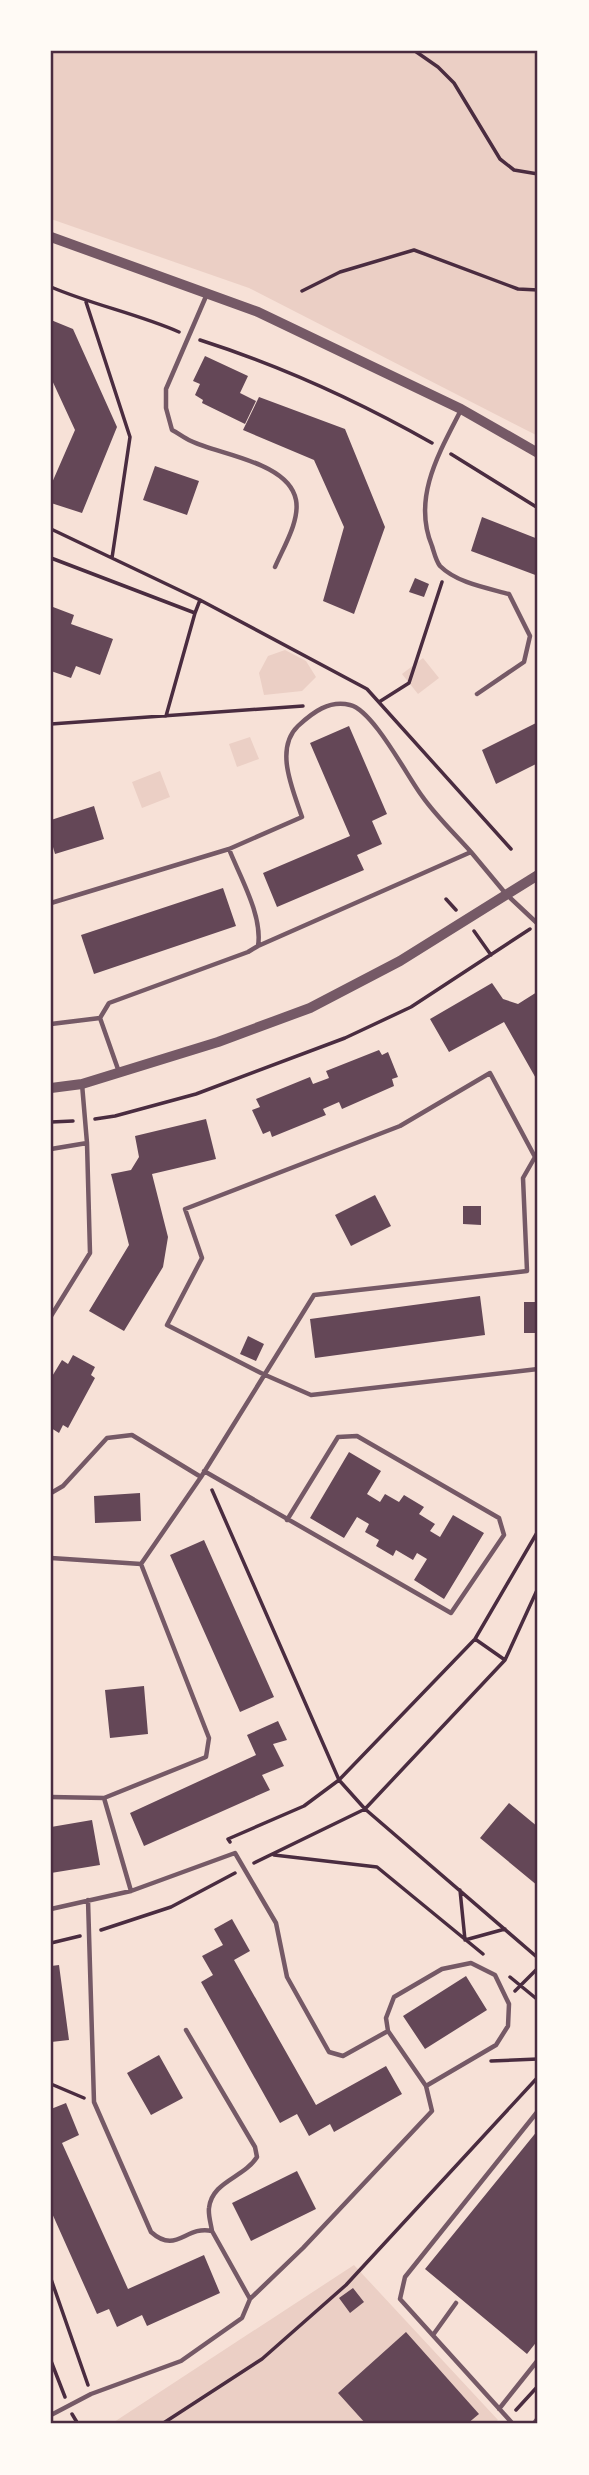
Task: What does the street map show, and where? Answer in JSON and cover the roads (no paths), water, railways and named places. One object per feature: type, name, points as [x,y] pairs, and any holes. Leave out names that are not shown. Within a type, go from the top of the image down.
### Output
[{"type":"street","points":[[51,237],[258,312],[461,409],[538,453]]},
{"type":"street","points":[[51,1088],[82,1084],[218,1042],[310,1008],[400,961],[538,875]]},
{"type":"street","points":[[534,2424],[538,2420]]},
{"type":"lane","points":[[207,293],[166,389],[166,408],[172,429],[191,441],[264,467],[290,483],[297,501],[294,521],[275,567]]},
{"type":"lane","points":[[461,409],[428,484],[423,512],[428,538],[439,565],[446,570],[460,579],[509,594],[530,636],[524,662],[477,694]]},
{"type":"lane","points":[[51,903],[229,849],[302,817],[288,775],[286,752],[295,729],[311,714],[329,704],[353,705],[374,723],[423,798],[506,894],[538,924]]},
{"type":"lane","points":[[229,849],[258,921],[258,946]]},
{"type":"lane","points":[[100,1018],[109,1003],[248,952],[471,852]]},
{"type":"lane","points":[[100,1018],[119,1072]]},
{"type":"lane","points":[[51,1024],[100,1018]]},
{"type":"lane","points":[[141,1564],[201,1477],[263,1374],[314,1295],[527,1271],[523,1178],[536,1156],[490,1073],[400,1126],[185,1209],[202,1258],[167,1325],[263,1374],[311,1395],[538,1369]]},
{"type":"lane","points":[[51,1316],[90,1253],[87,1143],[82,1084]]},
{"type":"lane","points":[[51,1149],[87,1143]]},
{"type":"lane","points":[[51,1493],[63,1486],[107,1438],[132,1435],[201,1477]]},
{"type":"lane","points":[[204,1471],[287,1520],[451,1613],[504,1535],[499,1518],[357,1436],[338,1437],[287,1520]]},
{"type":"lane","points":[[51,1558],[141,1564]]},
{"type":"lane","points":[[51,1797],[104,1798],[206,1757],[209,1738],[141,1564]]},
{"type":"lane","points":[[104,1798],[131,1891]]},
{"type":"lane","points":[[51,1909],[131,1891],[235,1853],[276,1923],[287,1977],[330,2052],[343,2056],[388,2031]]},
{"type":"lane","points":[[88,1900],[94,2102],[152,2232],[161,2241],[172,2242],[201,2228],[212,2231]]},
{"type":"lane","points":[[51,2416],[91,2394],[181,2361],[242,2318],[250,2299],[303,2248],[432,2111],[426,2086],[388,2031],[386,2018],[394,1997],[442,1969],[471,1963],[495,1975],[509,2004],[508,2026],[496,2045],[426,2086]]},
{"type":"lane","points":[[186,2030],[255,2147],[257,2157],[250,2168],[220,2185],[209,2207],[212,2231],[250,2299]]},
{"type":"lane","points":[[513,2424],[400,2299],[405,2277],[538,2111]]},
{"type":"lane","points":[[433,2336],[456,2302]]},
{"type":"lane","points":[[499,2409],[538,2360]]}]
